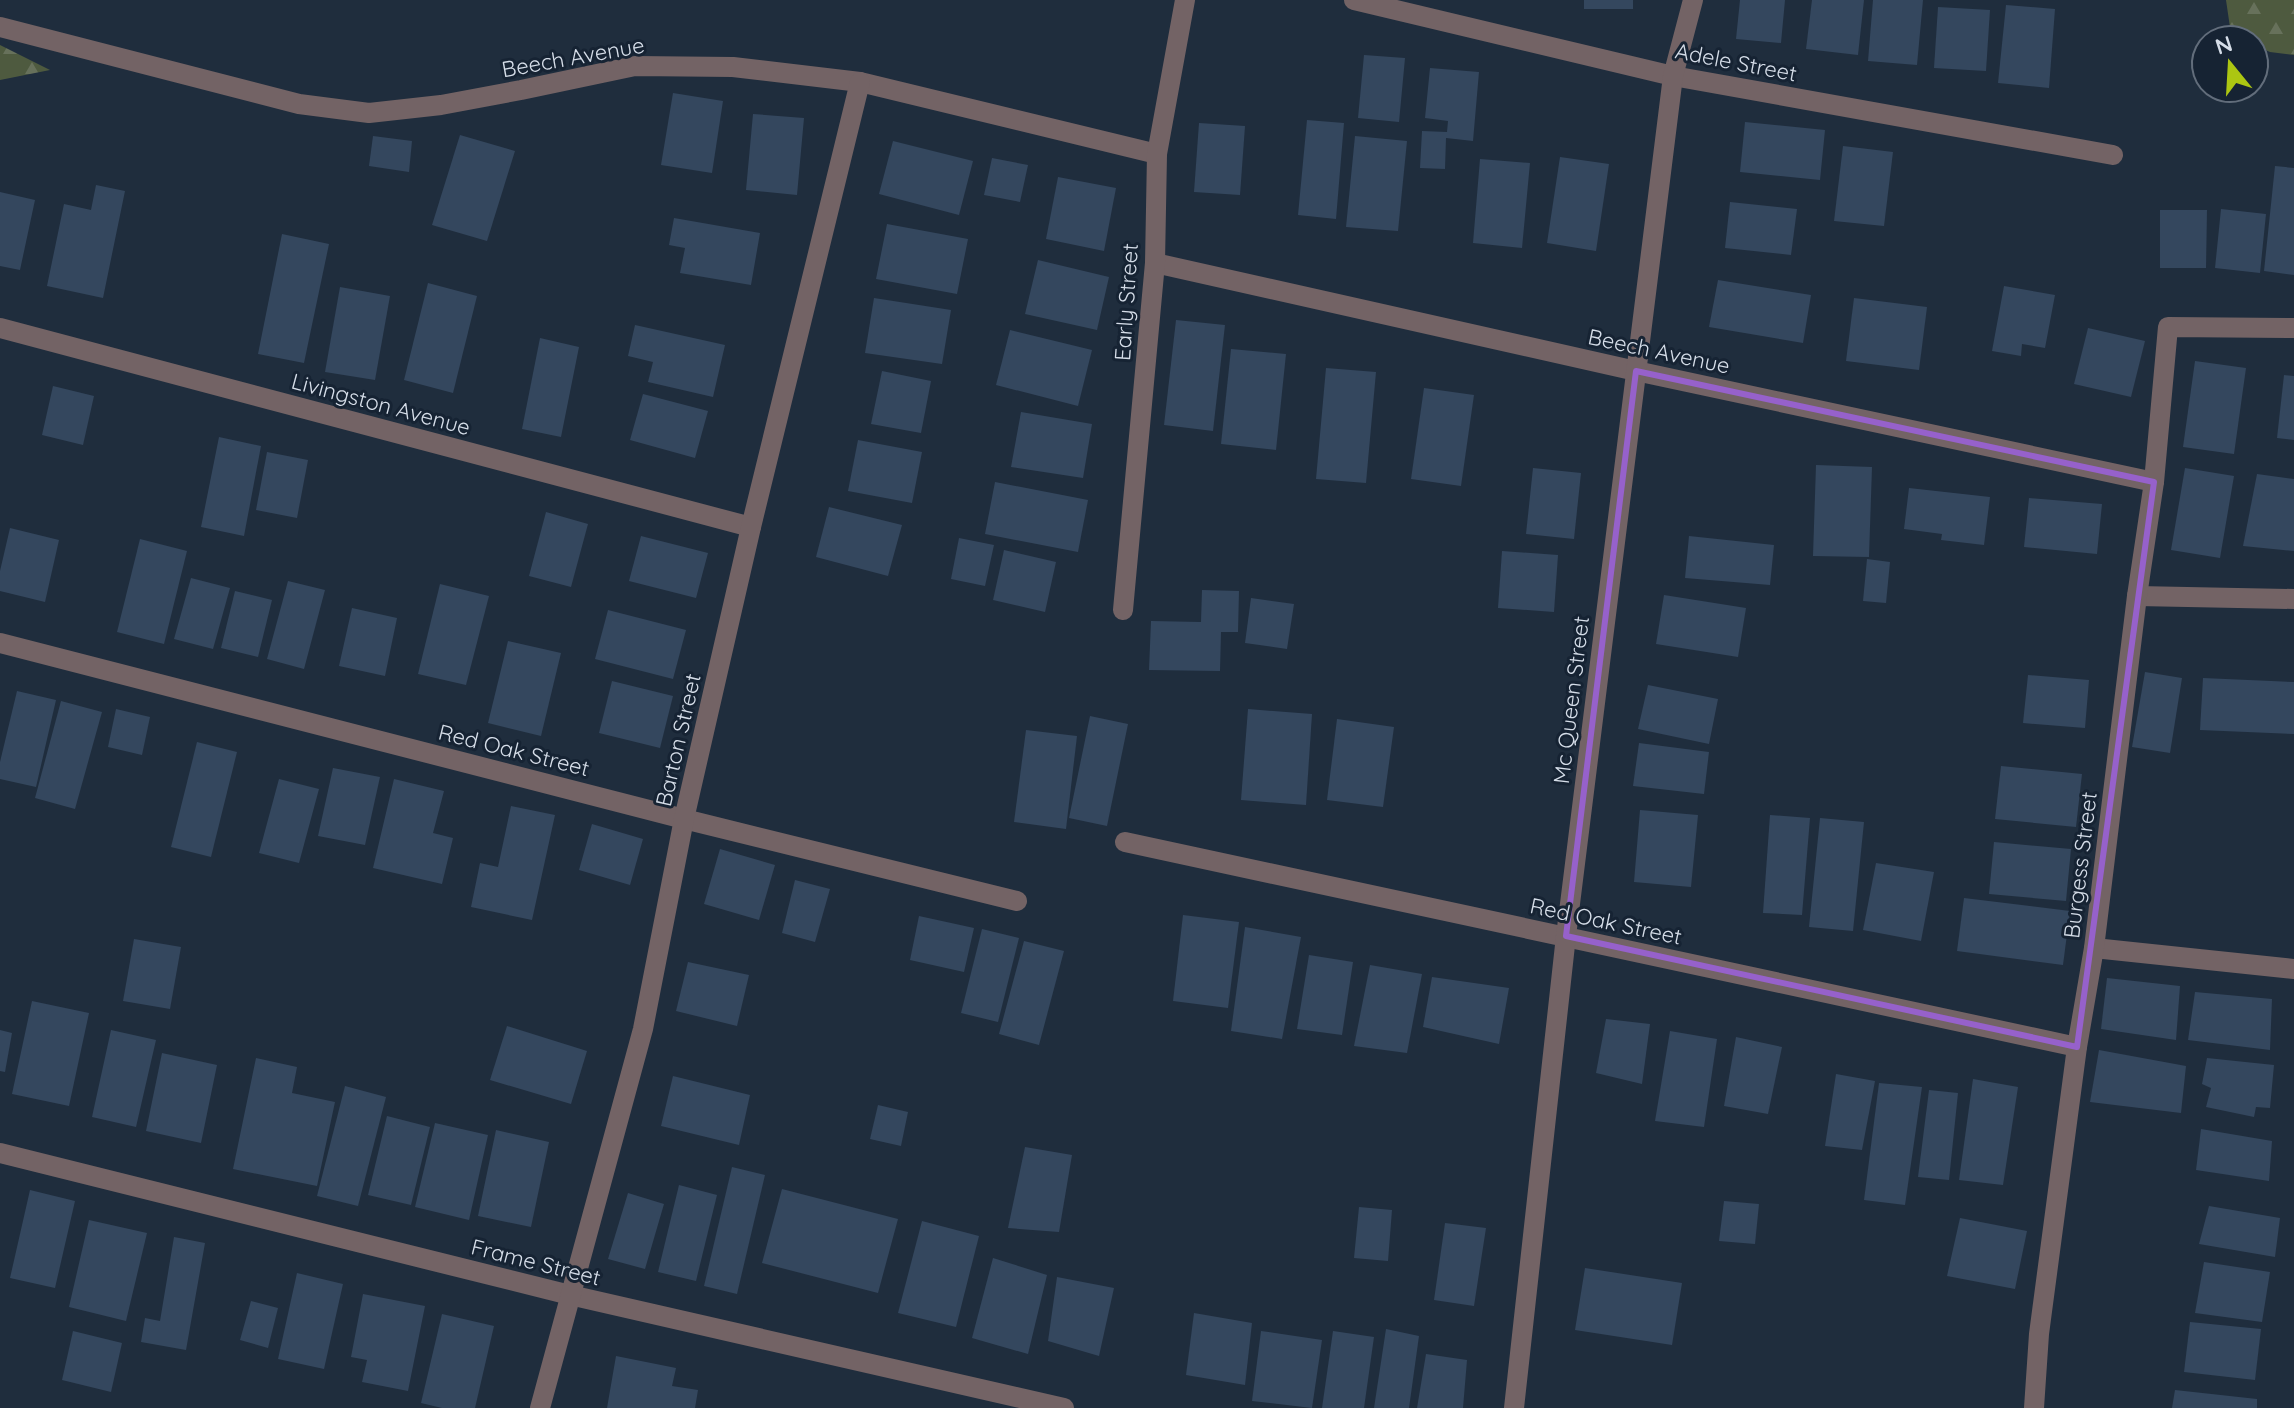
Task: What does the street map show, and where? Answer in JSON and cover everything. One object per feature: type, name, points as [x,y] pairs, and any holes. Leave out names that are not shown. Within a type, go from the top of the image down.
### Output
[{"type":"street","name":"Early Street","points":[[1123,610],[1155,263],[1157,154],[1185,0]]},
{"type":"street","name":"Adele Street","points":[[1354,0],[1673,76],[2113,155]]},
{"type":"street","name":"Mc Queen Street","points":[[1514,1408],[1566,936],[1673,76],[1693,0]]},
{"type":"street","name":"Beech Avenue","points":[[0,27],[299,104],[369,113],[481,98],[635,66],[733,67],[860,82],[1157,154]]},
{"type":"street","name":"Barton Street","points":[[540,1408],[643,1029],[684,819],[751,527],[860,82]]},
{"type":"street","name":"Beech Avenue","points":[[1155,263],[1636,371],[2154,482]]},
{"type":"street","name":"Burgess Street","points":[[2034,1408],[2039,1334],[2077,1047],[2094,948],[2154,482],[2168,327],[2294,328]]},
{"type":"street","name":"Livingston Avenue","points":[[0,328],[751,527]]},
{"type":"street","points":[[2137,596],[2294,599]]},
{"type":"street","name":"Red Oak Street","points":[[0,643],[684,819],[1017,901]]},
{"type":"street","name":"Red Oak Street","points":[[1125,842],[2077,1047]]},
{"type":"street","points":[[2094,948],[2294,969]]},
{"type":"street","name":"Frame Street","points":[[0,1153],[570,1295],[1064,1408]]},
{"type":"highlighted area","points":[[1636,371],[2154,482],[2077,1047],[1566,936]]},
{"type":"green space","points":[[2226,0],[2294,0],[2294,55],[2270,52],[2270,24],[2230,24]]},
{"type":"green space","points":[[0,45],[50,70],[0,80]]},
{"type":"building","points":[[1584,0],[1633,0],[1633,9],[1584,9]]},
{"type":"building","points":[[1740,0],[1785,0],[1781,43],[1736,39]]},
{"type":"building","points":[[1812,0],[1864,0],[1858,55],[1806,49]]},
{"type":"building","points":[[1873,0],[1923,0],[1917,65],[1868,61]]},
{"type":"building","points":[[2006,5],[2055,9],[2049,88],[1998,83]]},
{"type":"building","points":[[1938,7],[1990,10],[1986,71],[1934,68]]},
{"type":"building","points":[[1364,55],[1405,58],[1399,122],[1358,118]]},
{"type":"building","points":[[1430,68],[1479,72],[1473,141],[1446,138],[1445,169],[1420,168],[1422,131],[1447,132],[1448,121],[1425,118]]},
{"type":"building","points":[[673,93],[723,101],[712,173],[661,165]]},
{"type":"building","points":[[753,114],[804,118],[797,195],[746,190]]},
{"type":"building","points":[[1307,120],[1344,123],[1336,219],[1298,215]]},
{"type":"building","points":[[1745,122],[1825,130],[1820,180],[1740,172]]},
{"type":"building","points":[[1199,123],[1245,126],[1240,195],[1194,192]]},
{"type":"building","points":[[460,135],[515,151],[487,241],[432,225]]},
{"type":"building","points":[[373,136],[412,141],[409,172],[369,166]]},
{"type":"building","points":[[1355,136],[1407,141],[1398,231],[1346,227]]},
{"type":"building","points":[[893,141],[973,161],[959,215],[879,194]]},
{"type":"building","points":[[1843,146],[1893,152],[1884,226],[1834,221]]},
{"type":"building","points":[[1560,157],[1609,164],[1596,251],[1547,243]]},
{"type":"building","points":[[992,158],[1028,165],[1020,202],[984,195]]},
{"type":"building","points":[[1480,159],[1530,163],[1522,248],[1473,243]]},
{"type":"building","points":[[2275,166],[2294,168],[2294,275],[2264,271]]},
{"type":"building","points":[[1058,177],[1116,188],[1104,251],[1046,239]]},
{"type":"building","points":[[96,185],[125,191],[103,298],[47,286],[64,204],[91,210]]},
{"type":"building","points":[[0,192],[35,200],[20,270],[0,266]]},
{"type":"building","points":[[1730,202],[1797,209],[1791,255],[1725,248]]},
{"type":"building","points":[[2221,209],[2266,214],[2260,273],[2215,268]]},
{"type":"building","points":[[2160,210],[2207,210],[2206,268],[2160,268]]},
{"type":"building","points":[[674,218],[760,233],[751,285],[680,273],[685,248],[669,245]]},
{"type":"building","points":[[887,224],[968,239],[957,294],[876,279]]},
{"type":"building","points":[[282,234],[329,244],[304,363],[258,354]]},
{"type":"building","points":[[1038,260],[1109,277],[1097,330],[1025,314]]},
{"type":"building","points":[[1718,280],[1811,295],[1803,343],[1709,327]]},
{"type":"building","points":[[428,283],[477,296],[453,393],[404,380]]},
{"type":"building","points":[[2004,286],[2055,295],[2045,348],[2022,344],[2021,356],[1992,351]]},
{"type":"building","points":[[340,287],[390,296],[375,380],[325,372]]},
{"type":"building","points":[[874,298],[951,310],[942,364],[865,353]]},
{"type":"building","points":[[1854,298],[1927,307],[1919,370],[1846,361]]},
{"type":"building","points":[[1176,320],[1225,325],[1213,431],[1164,425]]},
{"type":"building","points":[[635,325],[725,345],[713,397],[648,382],[653,362],[628,356]]},
{"type":"building","points":[[2088,328],[2145,341],[2131,397],[2074,384]]},
{"type":"building","points":[[1010,330],[1092,350],[1078,406],[996,385]]},
{"type":"building","points":[[540,338],[579,347],[561,437],[522,429]]},
{"type":"building","points":[[1231,349],[1286,354],[1276,450],[1221,444]]},
{"type":"building","points":[[2195,361],[2246,368],[2234,454],[2183,447]]},
{"type":"building","points":[[1326,368],[1376,372],[1366,483],[1316,479]]},
{"type":"building","points":[[882,371],[931,381],[921,433],[871,424]]},
{"type":"building","points":[[2284,375],[2294,376],[2294,440],[2277,438]]},
{"type":"building","points":[[53,386],[94,396],[83,445],[42,435]]},
{"type":"building","points":[[1424,388],[1474,395],[1461,486],[1411,479]]},
{"type":"building","points":[[643,394],[708,411],[695,458],[630,440]]},
{"type":"building","points":[[1021,412],[1092,424],[1083,478],[1011,467]]},
{"type":"building","points":[[219,437],[261,446],[244,536],[201,527]]},
{"type":"building","points":[[858,440],[922,452],[912,503],[848,491]]},
{"type":"building","points":[[267,452],[308,460],[297,518],[256,510]]},
{"type":"building","points":[[1816,465],[1872,467],[1869,557],[1813,556]]},
{"type":"building","points":[[1533,468],[1581,473],[1574,539],[1526,534]]},
{"type":"building","points":[[2185,468],[2234,476],[2220,558],[2171,550]]},
{"type":"building","points":[[2257,474],[2294,479],[2294,551],[2243,546]]},
{"type":"building","points":[[995,482],[1088,500],[1078,552],[985,534]]},
{"type":"building","points":[[1909,488],[1990,497],[1984,545],[1941,540],[1942,534],[1904,529]]},
{"type":"building","points":[[2029,498],[2102,504],[2097,554],[2024,547]]},
{"type":"building","points":[[829,507],[902,525],[888,576],[816,557]]},
{"type":"building","points":[[546,512],[588,524],[571,587],[529,576]]},
{"type":"building","points":[[10,528],[59,540],[45,602],[0,591],[0,571]]},
{"type":"building","points":[[641,536],[708,553],[696,598],[629,581]]},
{"type":"building","points":[[1689,536],[1774,545],[1770,585],[1685,578]]},
{"type":"building","points":[[959,538],[994,545],[985,586],[951,579]]},
{"type":"building","points":[[140,539],[187,551],[164,644],[117,632]]},
{"type":"building","points":[[1004,550],[1056,562],[1045,612],[993,600]]},
{"type":"building","points":[[1502,551],[1558,555],[1554,612],[1498,608]]},
{"type":"building","points":[[1867,559],[1890,562],[1886,603],[1863,601]]},
{"type":"building","points":[[191,578],[230,588],[213,649],[174,639]]},
{"type":"building","points":[[288,581],[325,590],[304,669],[267,659]]},
{"type":"building","points":[[440,584],[489,596],[466,685],[418,674]]},
{"type":"building","points":[[1202,590],[1239,591],[1238,632],[1221,632],[1220,671],[1149,670],[1151,621],[1201,622]]},
{"type":"building","points":[[235,591],[272,600],[258,657],[221,648]]},
{"type":"building","points":[[1664,595],[1746,608],[1738,657],[1656,644]]},
{"type":"building","points":[[1251,598],[1294,604],[1287,649],[1245,643]]},
{"type":"building","points":[[352,608],[397,618],[385,676],[339,666]]},
{"type":"building","points":[[608,610],[686,630],[673,679],[595,659]]},
{"type":"building","points":[[508,641],[561,653],[541,736],[488,723]]},
{"type":"building","points":[[2145,672],[2182,678],[2170,753],[2132,747]]},
{"type":"building","points":[[2028,675],[2089,680],[2085,728],[2023,723]]},
{"type":"building","points":[[2203,678],[2294,682],[2294,734],[2200,730]]},
{"type":"building","points":[[612,681],[673,696],[660,748],[599,733]]},
{"type":"building","points":[[1648,685],[1718,699],[1709,744],[1638,729]]},
{"type":"building","points":[[17,691],[56,700],[36,787],[0,779],[0,762]]},
{"type":"building","points":[[61,701],[102,712],[75,809],[35,798]]},
{"type":"building","points":[[116,709],[150,717],[142,755],[108,747]]},
{"type":"building","points":[[1248,709],[1312,714],[1306,805],[1241,800]]},
{"type":"building","points":[[1090,716],[1128,724],[1107,826],[1069,818]]},
{"type":"building","points":[[1337,719],[1394,727],[1383,807],[1327,800]]},
{"type":"building","points":[[1026,730],[1077,736],[1066,829],[1014,822]]},
{"type":"building","points":[[197,742],[237,752],[211,857],[171,847]]},
{"type":"building","points":[[1639,743],[1709,752],[1704,794],[1633,786]]},
{"type":"building","points":[[2001,766],[2082,774],[2076,827],[1995,819]]},
{"type":"building","points":[[333,768],[380,777],[365,845],[318,836]]},
{"type":"building","points":[[279,779],[319,789],[299,863],[259,853]]},
{"type":"building","points":[[394,779],[444,791],[433,833],[453,838],[442,884],[373,868]]},
{"type":"building","points":[[511,806],[555,815],[532,920],[471,907],[480,863],[498,867]]},
{"type":"building","points":[[1640,810],[1698,815],[1691,887],[1634,882]]},
{"type":"building","points":[[1770,815],[1810,818],[1802,915],[1763,913]]},
{"type":"building","points":[[1820,818],[1864,822],[1853,931],[1809,927]]},
{"type":"building","points":[[592,824],[643,839],[630,885],[579,870]]},
{"type":"building","points":[[1994,842],[2071,849],[2066,901],[1989,894]]},
{"type":"building","points":[[720,849],[775,865],[759,920],[704,904]]},
{"type":"building","points":[[1876,863],[1934,872],[1921,941],[1863,930]]},
{"type":"building","points":[[795,880],[830,889],[815,942],[782,933]]},
{"type":"building","points":[[1964,898],[2070,911],[2063,965],[1957,951]]},
{"type":"building","points":[[1183,915],[1239,922],[1228,1008],[1173,1001]]},
{"type":"building","points":[[919,916],[974,928],[964,972],[910,960]]},
{"type":"building","points":[[1245,927],[1301,937],[1282,1039],[1231,1031]]},
{"type":"building","points":[[982,929],[1019,938],[998,1022],[961,1013]]},
{"type":"building","points":[[134,939],[181,947],[170,1009],[123,1001]]},
{"type":"building","points":[[1024,941],[1064,951],[1039,1045],[999,1034]]},
{"type":"building","points":[[1309,955],[1353,962],[1342,1035],[1297,1029]]},
{"type":"building","points":[[688,962],[749,975],[737,1026],[676,1011]]},
{"type":"building","points":[[1370,965],[1422,974],[1407,1053],[1354,1046]]},
{"type":"building","points":[[1432,977],[1509,988],[1499,1044],[1423,1027]]},
{"type":"building","points":[[2107,978],[2180,986],[2176,1040],[2101,1029]]},
{"type":"building","points":[[2195,992],[2272,999],[2270,1050],[2188,1040]]},
{"type":"building","points":[[32,1001],[89,1013],[69,1106],[12,1094]]},
{"type":"building","points":[[1606,1019],[1650,1024],[1642,1084],[1596,1073]]},
{"type":"building","points":[[507,1026],[587,1051],[571,1104],[490,1080]]},
{"type":"building","points":[[0,1030],[12,1033],[5,1072],[0,1071]]},
{"type":"building","points":[[111,1030],[156,1040],[136,1127],[92,1117]]},
{"type":"building","points":[[1670,1031],[1717,1039],[1704,1127],[1655,1121]]},
{"type":"building","points":[[1736,1037],[1782,1047],[1768,1114],[1724,1106]]},
{"type":"building","points":[[2099,1050],[2186,1066],[2181,1113],[2090,1102]]},
{"type":"building","points":[[162,1053],[217,1065],[201,1143],[146,1131]]},
{"type":"building","points":[[256,1058],[297,1067],[292,1093],[335,1102],[317,1186],[233,1169]]},
{"type":"building","points":[[2207,1058],[2274,1065],[2270,1108],[2256,1107],[2254,1117],[2206,1107],[2211,1088],[2202,1084]]},
{"type":"building","points":[[1836,1074],[1875,1081],[1862,1150],[1825,1146]]},
{"type":"building","points":[[673,1076],[750,1095],[739,1145],[661,1126]]},
{"type":"building","points":[[1973,1079],[2018,1087],[2003,1185],[1959,1180]]},
{"type":"building","points":[[1879,1083],[1922,1087],[1905,1205],[1864,1200]]},
{"type":"building","points":[[345,1086],[386,1097],[358,1206],[317,1196]]},
{"type":"building","points":[[1929,1090],[1958,1093],[1949,1180],[1918,1177]]},
{"type":"building","points":[[878,1105],[908,1112],[901,1146],[870,1139]]},
{"type":"building","points":[[387,1116],[430,1127],[411,1205],[368,1195]]},
{"type":"building","points":[[435,1123],[488,1135],[469,1220],[415,1207]]},
{"type":"building","points":[[2201,1129],[2272,1141],[2269,1181],[2196,1170]]},
{"type":"building","points":[[496,1130],[549,1142],[531,1227],[478,1216]]},
{"type":"building","points":[[1025,1147],[1072,1155],[1059,1232],[1008,1228]]},
{"type":"building","points":[[732,1167],[765,1175],[737,1294],[704,1286]]},
{"type":"building","points":[[679,1185],[717,1195],[696,1281],[658,1272]]},
{"type":"building","points":[[782,1189],[898,1219],[878,1293],[762,1263]]},
{"type":"building","points":[[30,1190],[75,1201],[55,1288],[10,1278]]},
{"type":"building","points":[[628,1193],[664,1204],[645,1269],[608,1259]]},
{"type":"building","points":[[1724,1201],[1759,1204],[1755,1244],[1719,1241]]},
{"type":"building","points":[[2209,1206],[2280,1218],[2275,1257],[2199,1244]]},
{"type":"building","points":[[1359,1207],[1392,1210],[1388,1261],[1354,1258]]},
{"type":"building","points":[[1960,1218],[2027,1231],[2015,1289],[1947,1276]]},
{"type":"building","points":[[89,1220],[147,1233],[126,1321],[69,1307]]},
{"type":"building","points":[[922,1221],[979,1236],[956,1327],[898,1313]]},
{"type":"building","points":[[1445,1223],[1486,1228],[1474,1306],[1434,1300]]},
{"type":"building","points":[[174,1237],[205,1243],[186,1350],[141,1342],[145,1318],[160,1321]]},
{"type":"building","points":[[993,1258],[1047,1275],[1028,1354],[972,1338]]},
{"type":"building","points":[[2204,1262],[2270,1272],[2262,1322],[2195,1313]]},
{"type":"building","points":[[1585,1268],[1682,1283],[1672,1345],[1575,1330]]},
{"type":"building","points":[[297,1273],[343,1284],[324,1369],[278,1359]]},
{"type":"building","points":[[1057,1277],[1114,1288],[1099,1356],[1048,1341]]},
{"type":"building","points":[[363,1294],[425,1306],[408,1391],[362,1382],[367,1360],[351,1357]]},
{"type":"building","points":[[251,1301],[278,1308],[268,1348],[240,1340]]},
{"type":"building","points":[[1194,1313],[1252,1323],[1245,1385],[1186,1375]]},
{"type":"building","points":[[442,1314],[494,1326],[475,1408],[442,1408],[421,1403]]},
{"type":"building","points":[[2190,1322],[2261,1329],[2255,1380],[2184,1372]]},
{"type":"building","points":[[1386,1329],[1419,1336],[1409,1408],[1374,1408]]},
{"type":"building","points":[[73,1331],[122,1343],[111,1392],[62,1380]]},
{"type":"building","points":[[1261,1331],[1322,1340],[1312,1408],[1252,1401]]},
{"type":"building","points":[[1333,1331],[1374,1337],[1364,1408],[1322,1408]]},
{"type":"building","points":[[1426,1354],[1467,1360],[1463,1408],[1417,1408]]},
{"type":"building","points":[[616,1356],[676,1368],[672,1386],[698,1390],[695,1408],[607,1408]]},
{"type":"building","points":[[2175,1390],[2257,1399],[2257,1408],[2172,1408]]}]
